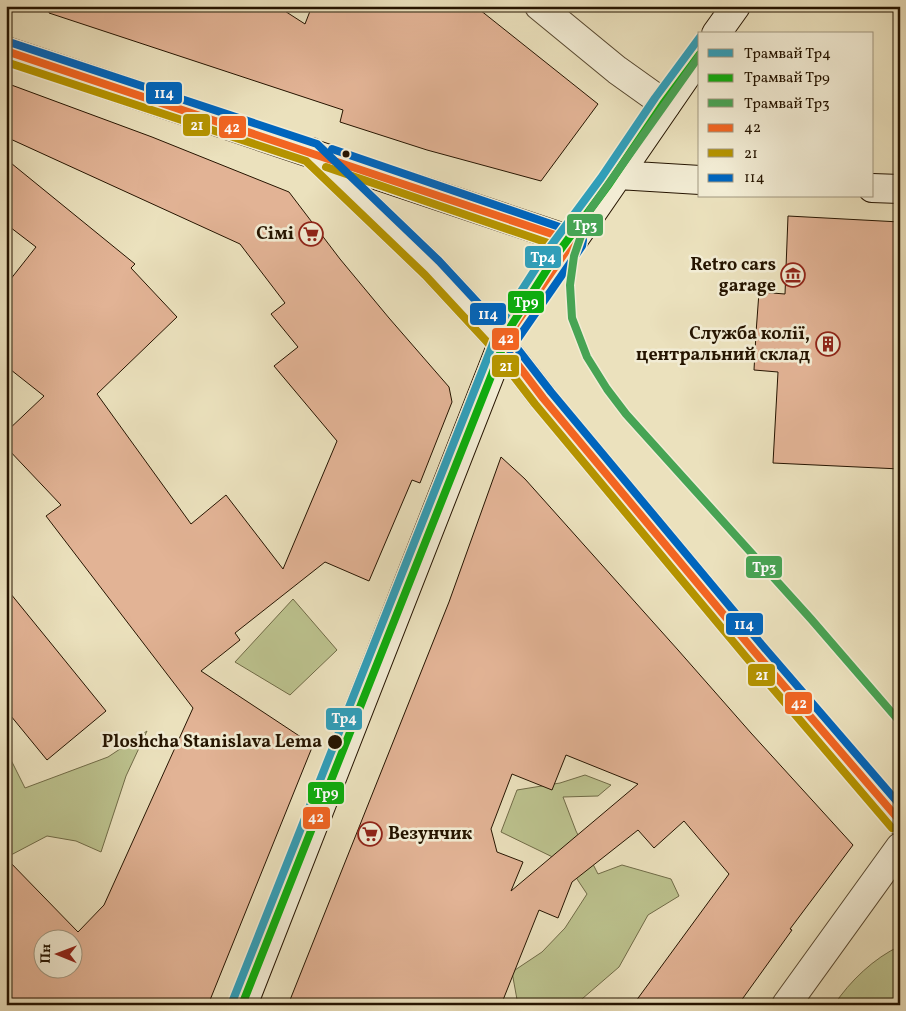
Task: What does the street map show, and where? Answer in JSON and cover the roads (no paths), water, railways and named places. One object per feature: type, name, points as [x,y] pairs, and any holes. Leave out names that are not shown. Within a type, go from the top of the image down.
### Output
[{"type":"main road","points":[[538,6],[617,70],[666,105]]},
{"type":"main road","points":[[717,32],[736,6]]},
{"type":"main road","points":[[6,51],[573,241]]},
{"type":"main road","points":[[244,1005],[502,344],[698,59]]},
{"type":"main road","points":[[311,152],[432,268],[502,344],[543,398],[704,592],[900,821]]},
{"type":"main road","points":[[618,175],[698,180]]},
{"type":"main road","points":[[874,188],[900,190]]},
{"type":"main road","points":[[786,1005],[900,847]]},
{"type":"tram line","name":"Тр4","points":[[231,1005],[502,321],[547,251],[698,40]]},
{"type":"tram line","name":"Тр9","points":[[242,1005],[511,326],[555,257],[609,184],[663,104],[698,57]]},
{"type":"tram line","name":"Тр3","points":[[698,58],[590,210],[574,256],[570,285],[572,318],[587,357],[607,389],[626,414],[811,619],[900,722]]},
{"type":"place","name":"Сімі","points":[[311,234]]},
{"type":"place","name":"Retro cars garage","points":[[793,275]]},
{"type":"place","name":"Служба колії, центральний склад","points":[[828,344]]},
{"type":"place","name":"Ploshcha Stanislava Lema","points":[[335,742]]},
{"type":"place","name":"Везунчик","points":[[370,834]]}]
